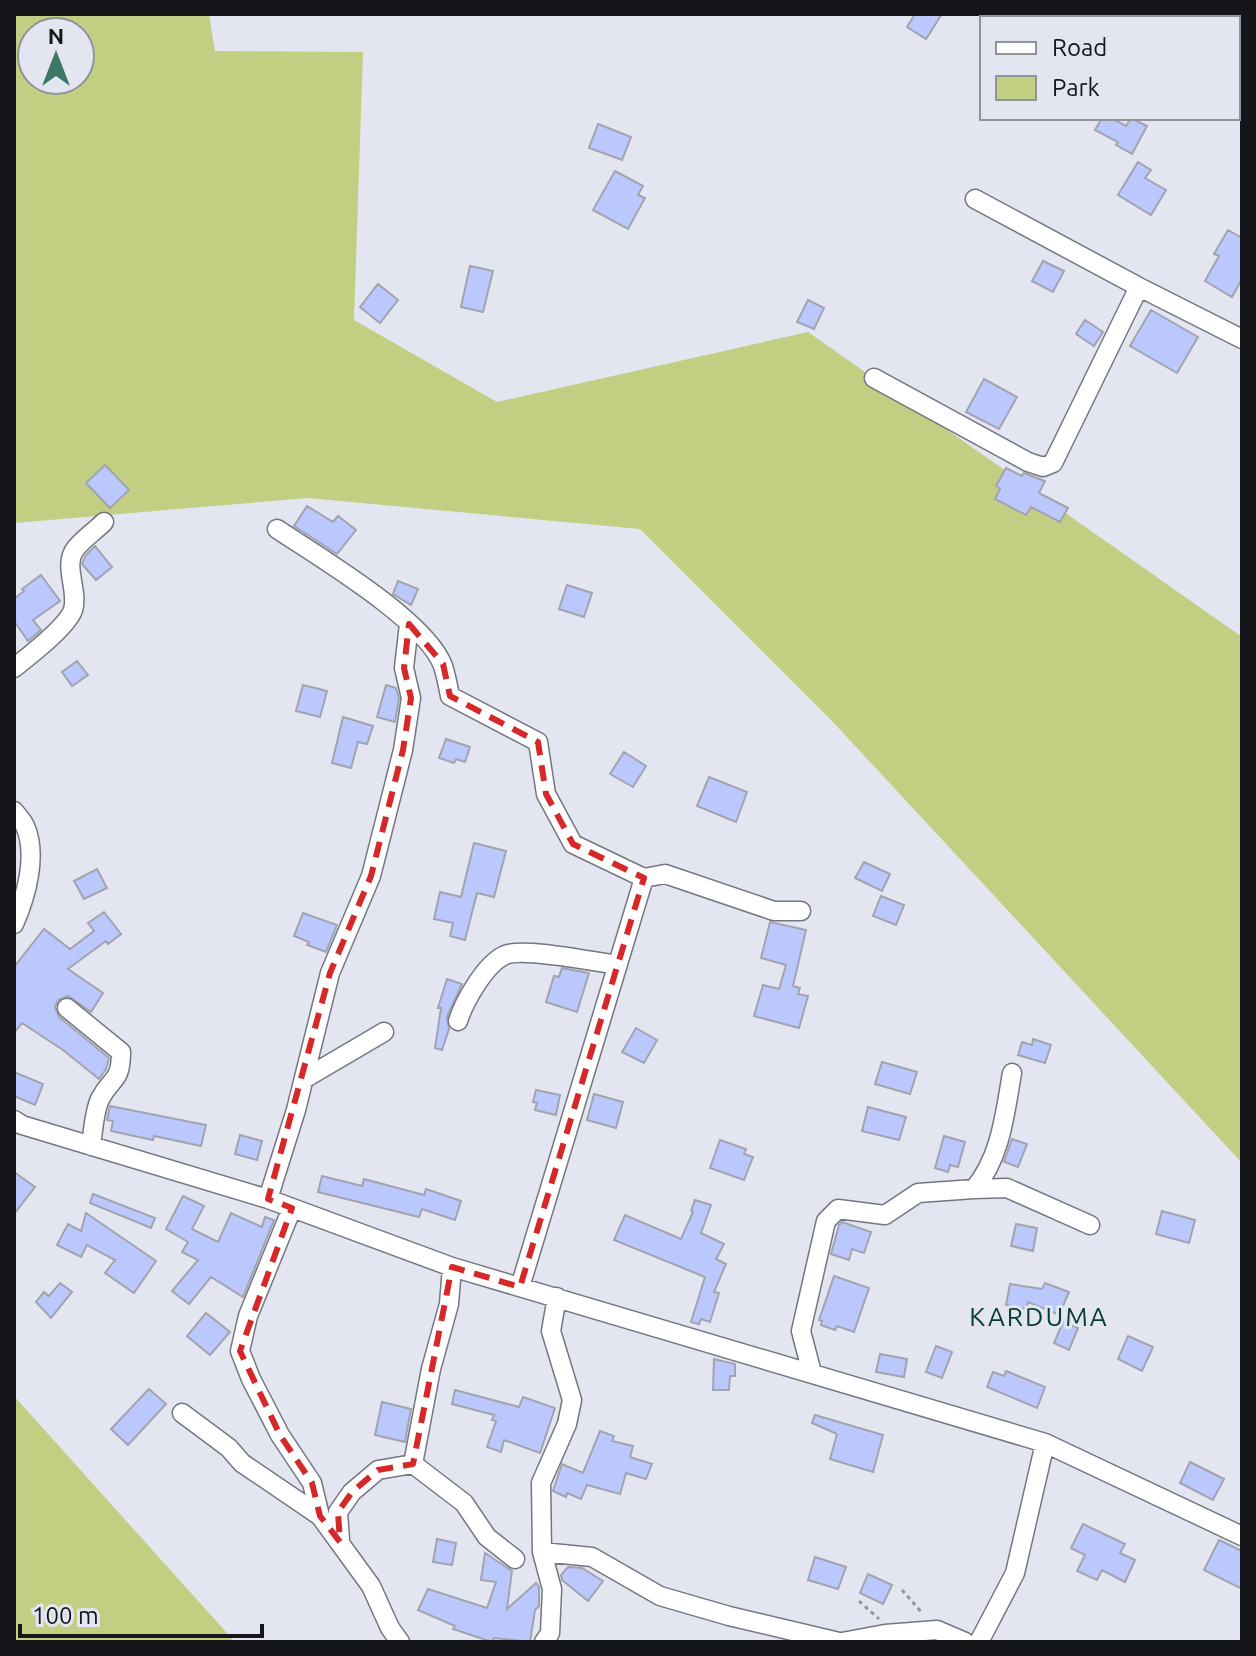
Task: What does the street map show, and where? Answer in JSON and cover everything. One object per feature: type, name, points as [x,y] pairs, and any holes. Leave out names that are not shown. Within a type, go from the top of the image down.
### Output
[{"type":"street","points":[[975,199],[1242,339]]},
{"type":"street","points":[[874,378],[1028,462],[1043,467],[1053,463],[1139,287]]},
{"type":"street","points":[[14,668],[46,642],[73,612],[74,587],[70,562],[74,550],[104,522]]},
{"type":"street","points":[[277,529],[376,595],[409,624],[433,648],[443,664],[450,696],[538,742],[546,794],[573,844],[644,878],[665,874],[774,911],[801,911]]},
{"type":"street","points":[[268,1199],[304,1079],[330,973],[371,876],[403,750],[411,698],[404,668],[409,624]]},
{"type":"street","points":[[14,811],[25,826],[31,855],[21,908],[14,924]]},
{"type":"street","points":[[520,1287],[644,878]]},
{"type":"street","points":[[458,1021],[465,1000],[498,959],[508,953],[618,965]]},
{"type":"street","points":[[67,1008],[121,1052],[121,1067],[115,1082],[100,1100],[91,1146]]},
{"type":"street","points":[[304,1079],[384,1032]]},
{"type":"street","points":[[974,1189],[986,1174],[1002,1131],[1012,1073]]},
{"type":"street","points":[[14,1120],[268,1199],[452,1267],[1045,1443],[1242,1536]]},
{"type":"street","points":[[812,1373],[801,1331],[826,1221],[838,1209],[885,1215],[918,1193],[1007,1188],[1090,1225]]},
{"type":"street","points":[[292,1208],[248,1316],[240,1351],[280,1435],[312,1483],[320,1516]]},
{"type":"street","points":[[413,1464],[431,1369],[449,1304],[452,1267]]},
{"type":"street","points":[[544,1642],[550,1633],[552,1589],[542,1552],[541,1483],[567,1424],[572,1400],[551,1331],[557,1297]]},
{"type":"street","points":[[182,1413],[229,1448],[242,1463],[320,1516],[371,1586],[390,1628],[400,1642]]},
{"type":"street","points":[[979,1642],[1015,1573],[1045,1443]]},
{"type":"street","points":[[340,1542],[338,1512],[352,1492],[378,1470],[413,1464],[464,1503],[487,1537],[515,1559]]},
{"type":"street","points":[[542,1552],[592,1557],[660,1596],[840,1642],[885,1634],[937,1630],[965,1642]]},
{"type":"path","points":[[902,1590],[937,1630]]},
{"type":"path","points":[[859,1601],[878,1617],[885,1634]]},
{"type":"highlighted area","points":[[409,624],[443,664],[450,696],[538,742],[546,794],[573,844],[644,878],[520,1287],[452,1267],[413,1464],[378,1470],[352,1492],[338,1512],[340,1542],[320,1516],[312,1483],[280,1435],[240,1351],[292,1208],[268,1199],[330,973],[371,876],[403,750],[411,698],[404,668]]},
{"type":"green space","points":[[14,14],[209,14],[215,51],[363,52],[354,320],[497,402],[808,332],[1242,637],[1242,1163],[832,721],[640,529],[308,498],[14,523]]},
{"type":"green space","points":[[14,1396],[235,1642],[14,1642]]},
{"type":"building","points":[[915,14],[942,14],[926,39],[907,27]]},
{"type":"building","points":[[1101,120],[1115,120],[1126,126],[1130,120],[1135,120],[1147,126],[1132,154],[1116,145],[1118,142],[1095,130]]},
{"type":"building","points":[[598,124],[631,137],[622,160],[589,148]]},
{"type":"building","points":[[1138,162],[1151,170],[1145,178],[1166,190],[1151,215],[1118,195]]},
{"type":"building","points":[[615,171],[643,186],[638,195],[645,198],[628,229],[593,210]]},
{"type":"building","points":[[1228,230],[1242,238],[1242,279],[1232,297],[1205,281],[1219,256],[1214,254]]},
{"type":"building","points":[[1043,261],[1064,271],[1053,292],[1032,281]]},
{"type":"building","points":[[470,266],[493,271],[483,312],[461,307]]},
{"type":"building","points":[[378,284],[398,300],[380,323],[360,307]]},
{"type":"building","points":[[808,300],[824,308],[814,329],[797,322]]},
{"type":"building","points":[[1151,310],[1198,337],[1177,373],[1130,346]]},
{"type":"building","points":[[1085,320],[1103,332],[1094,346],[1076,334]]},
{"type":"building","points":[[984,379],[1017,397],[999,429],[966,412]]},
{"type":"building","points":[[105,465],[129,490],[110,508],[86,483]]},
{"type":"building","points":[[1006,468],[1022,476],[1024,473],[1045,481],[1039,493],[1068,508],[1060,522],[1031,507],[1026,515],[995,499],[1000,489],[996,486]]},
{"type":"building","points":[[307,506],[333,522],[338,516],[356,530],[337,554],[294,526]]},
{"type":"building","points":[[95,546],[112,567],[96,580],[82,564]]},
{"type":"building","points":[[41,575],[60,601],[33,620],[41,630],[28,641],[14,621],[14,599]]},
{"type":"building","points":[[398,581],[418,589],[411,605],[393,594]]},
{"type":"building","points":[[567,585],[592,593],[584,617],[559,609]]},
{"type":"building","points":[[77,661],[88,675],[72,686],[62,672]]},
{"type":"building","points":[[303,685],[327,691],[320,717],[296,711]]},
{"type":"building","points":[[386,685],[396,688],[399,698],[395,722],[377,717]]},
{"type":"building","points":[[343,717],[373,726],[367,744],[358,742],[351,768],[332,763]]},
{"type":"building","points":[[446,739],[470,747],[465,762],[456,759],[454,763],[439,758]]},
{"type":"building","points":[[624,752],[646,766],[633,787],[610,774]]},
{"type":"building","points":[[709,777],[747,792],[736,822],[697,806]]},
{"type":"building","points":[[474,843],[506,851],[494,897],[477,893],[465,940],[450,936],[453,923],[434,919],[440,892],[461,897]]},
{"type":"building","points":[[864,862],[890,874],[882,891],[855,878]]},
{"type":"building","points":[[97,869],[107,888],[84,899],[74,881]]},
{"type":"building","points":[[881,896],[904,905],[896,925],[873,916]]},
{"type":"building","points":[[104,912],[121,934],[108,944],[106,941],[68,969],[103,993],[91,1012],[68,996],[58,1000],[55,1007],[59,1017],[109,1058],[99,1079],[22,1023],[14,1033],[14,967],[44,929],[70,949],[94,931],[88,923]]},
{"type":"building","points":[[303,913],[337,925],[326,952],[294,936]]},
{"type":"building","points":[[770,922],[806,930],[793,986],[800,988],[798,994],[808,996],[799,1028],[754,1016],[763,985],[779,989],[786,965],[761,958]]},
{"type":"building","points":[[562,968],[589,973],[577,1012],[546,1002],[554,976],[559,977]]},
{"type":"building","points":[[447,979],[462,984],[447,1017],[449,1029],[442,1050],[435,1048],[441,1008],[438,1008]]},
{"type":"building","points":[[636,1028],[657,1040],[644,1063],[622,1052]]},
{"type":"building","points":[[1033,1039],[1051,1045],[1045,1063],[1018,1055],[1022,1042],[1032,1045]]},
{"type":"building","points":[[882,1062],[917,1072],[910,1094],[875,1084]]},
{"type":"building","points":[[14,1072],[43,1084],[35,1105],[14,1096]]},
{"type":"building","points":[[536,1090],[560,1095],[556,1115],[535,1110]]},
{"type":"building","points":[[594,1094],[623,1102],[616,1128],[587,1120]]},
{"type":"building","points":[[110,1106],[206,1125],[201,1146],[111,1131],[113,1121],[107,1120]]},
{"type":"building","points":[[868,1107],[906,1117],[899,1140],[862,1131]]},
{"type":"building","points":[[240,1135],[262,1141],[257,1160],[235,1154]]},
{"type":"building","points":[[944,1136],[965,1142],[958,1167],[950,1165],[948,1172],[935,1168]]},
{"type":"building","points":[[1012,1139],[1027,1144],[1018,1167],[1004,1162]]},
{"type":"building","points":[[720,1140],[746,1149],[744,1154],[753,1157],[744,1180],[710,1168]]},
{"type":"building","points":[[14,1172],[35,1187],[14,1214]]},
{"type":"building","points":[[322,1176],[362,1186],[364,1179],[424,1195],[426,1189],[461,1201],[455,1220],[422,1209],[419,1217],[318,1192]]},
{"type":"building","points":[[93,1194],[155,1218],[151,1228],[90,1203]]},
{"type":"building","points":[[183,1196],[204,1206],[192,1229],[218,1242],[231,1213],[262,1227],[265,1217],[274,1220],[243,1297],[211,1277],[189,1304],[172,1291],[198,1260],[182,1252],[188,1242],[166,1229]]},
{"type":"building","points":[[695,1200],[711,1205],[701,1233],[724,1244],[716,1259],[726,1264],[714,1292],[719,1293],[710,1322],[701,1319],[699,1324],[691,1322],[705,1277],[614,1240],[625,1215],[681,1239]]},
{"type":"building","points":[[1162,1211],[1195,1220],[1189,1243],[1156,1234]]},
{"type":"building","points":[[86,1213],[156,1261],[134,1293],[105,1273],[115,1260],[87,1245],[81,1257],[57,1245],[68,1224],[81,1231]]},
{"type":"building","points":[[842,1222],[871,1232],[864,1253],[852,1249],[849,1260],[831,1254]]},
{"type":"building","points":[[1016,1224],[1037,1228],[1033,1251],[1011,1246]]},
{"type":"building","points":[[834,1276],[869,1288],[854,1332],[837,1326],[835,1330],[821,1325],[822,1321],[819,1320]]},
{"type":"building","points":[[60,1283],[72,1292],[51,1318],[36,1302],[44,1292],[49,1296]]},
{"type":"building","points":[[1045,1283],[1069,1292],[1059,1315],[1028,1302],[1026,1309],[1006,1305],[1010,1284],[1042,1289]]},
{"type":"building","points":[[206,1313],[230,1332],[210,1355],[187,1336]]},
{"type":"building","points":[[1063,1322],[1078,1328],[1069,1350],[1054,1343]]},
{"type":"building","points":[[1128,1336],[1153,1347],[1142,1371],[1118,1359]]},
{"type":"building","points":[[936,1346],[952,1352],[942,1378],[926,1372]]},
{"type":"building","points":[[880,1354],[907,1359],[904,1377],[876,1372]]},
{"type":"building","points":[[714,1359],[735,1364],[735,1376],[730,1376],[729,1390],[713,1390]]},
{"type":"building","points":[[1006,1371],[1045,1387],[1037,1408],[987,1387],[993,1372],[1004,1376]]},
{"type":"building","points":[[149,1389],[166,1404],[128,1445],[111,1429]]},
{"type":"building","points":[[455,1390],[519,1407],[523,1397],[555,1408],[540,1453],[504,1440],[501,1452],[487,1447],[496,1421],[492,1420],[494,1415],[452,1404]]},
{"type":"building","points":[[382,1402],[411,1409],[405,1442],[375,1435]]},
{"type":"building","points":[[815,1415],[883,1435],[873,1472],[830,1459],[837,1434],[812,1423]]},
{"type":"building","points":[[600,1431],[614,1436],[612,1441],[633,1446],[630,1457],[652,1464],[646,1479],[626,1473],[620,1494],[587,1485],[581,1499],[553,1491],[562,1464],[583,1473]]},
{"type":"building","points":[[1190,1462],[1224,1479],[1213,1500],[1180,1483]]},
{"type":"building","points":[[1083,1524],[1125,1544],[1120,1553],[1135,1560],[1125,1582],[1102,1570],[1097,1580],[1077,1571],[1085,1555],[1071,1548]]},
{"type":"building","points":[[437,1539],[456,1543],[452,1565],[433,1562]]},
{"type":"building","points":[[1219,1540],[1242,1551],[1242,1589],[1204,1570]]},
{"type":"building","points":[[485,1553],[512,1571],[507,1609],[536,1583],[539,1587],[539,1606],[535,1610],[530,1642],[494,1638],[492,1642],[453,1629],[455,1626],[418,1610],[428,1589],[487,1608],[496,1582],[481,1580]]},
{"type":"building","points":[[815,1557],[846,1567],[838,1589],[808,1580]]},
{"type":"building","points":[[568,1567],[582,1568],[603,1581],[588,1601],[562,1580],[561,1575]]},
{"type":"building","points":[[868,1574],[892,1585],[883,1604],[860,1593]]},
{"type":"district","name":"KARDUMA","points":[[1039,1316]]}]
